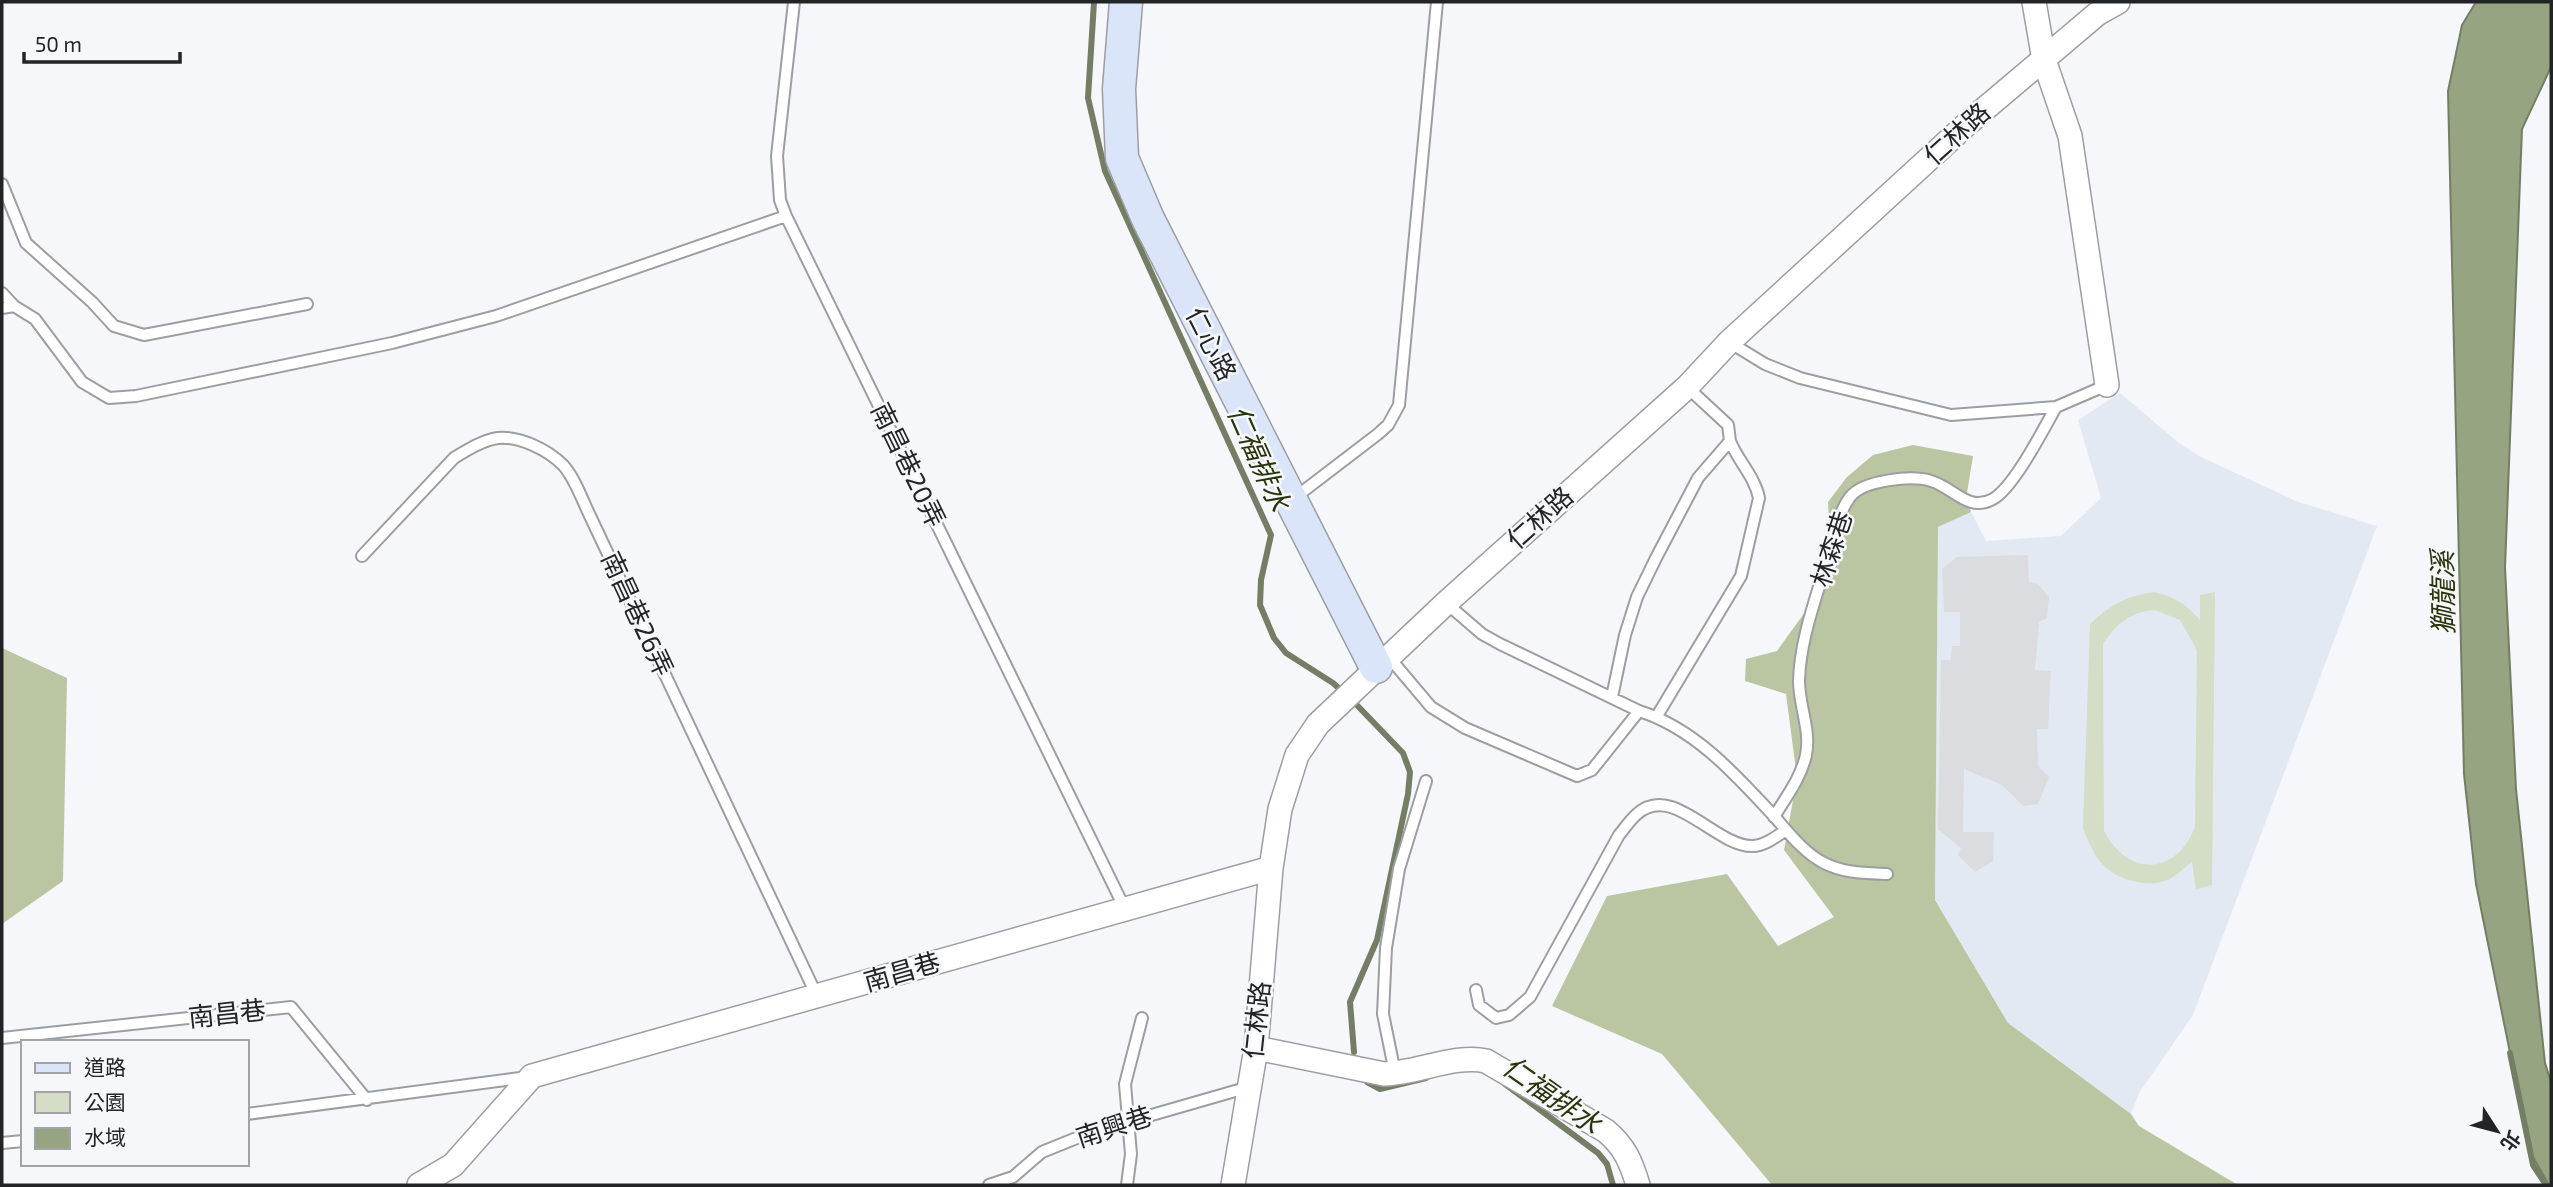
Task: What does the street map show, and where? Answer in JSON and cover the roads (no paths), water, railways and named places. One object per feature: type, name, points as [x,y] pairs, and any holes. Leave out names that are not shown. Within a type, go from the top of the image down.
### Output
[{"type":"street","name":"仁心路","points":[[1126,2],[1119,89],[1122,158],[1148,219],[1374,669]]},
{"type":"street","points":[[2034,2],[2044,60],[2070,136],[2107,385]]},
{"type":"street","name":"仁林路","points":[[1233,1185],[1256,1048],[1271,868],[1280,810],[1297,755],[1318,724],[1446,603],[1687,387],[1729,342],[1968,123],[2097,14],[2118,2]]},
{"type":"street","name":"南昌巷","points":[[532,1076],[1271,868]]},
{"type":"street","points":[[1256,1048],[1384,1074],[1473,1058],[1486,1061],[1606,1131],[1620,1143],[1630,1158],[1638,1185]]},
{"type":"street","points":[[419,1185],[453,1165],[532,1076]]},
{"type":"lane","name":"南昌巷20弄","points":[[794,2],[777,156],[780,200],[1125,909]]},
{"type":"lane","points":[[1291,501],[1378,434],[1388,425],[1399,405],[1437,2]]},
{"type":"lane","points":[[2,184],[26,243],[92,302],[114,326],[144,335],[307,304]]},
{"type":"lane","points":[[2,293],[14,306],[35,319],[82,382],[109,398],[136,396],[392,343],[496,316],[786,216]]},
{"type":"lane","points":[[2,308],[14,306]]},
{"type":"lane","points":[[1729,342],[1765,364],[1800,378],[1951,415],[2056,407],[2107,385]]},
{"type":"lane","points":[[1657,716],[1741,576],[1759,498],[1757,486],[1737,457],[1730,441],[1728,425],[1687,387]]},
{"type":"lane","name":"林森巷","points":[[1774,817],[1798,777],[1806,754],[1807,731],[1799,683],[1802,645],[1839,520],[1851,496],[1864,486],[1888,481],[1928,480],[1944,485],[1965,502],[1980,504],[1993,499],[2007,487],[2056,407]]},
{"type":"lane","name":"南昌巷26弄","points":[[362,556],[454,458],[471,447],[499,438],[523,442],[545,451],[564,466],[817,996]]},
{"type":"lane","points":[[1612,697],[1625,635],[1637,597],[1698,478],[1730,441]]},
{"type":"lane","points":[[1446,603],[1482,634],[1639,711],[1657,716],[1718,757],[1786,830],[1822,863],[1845,871],[1887,874]]},
{"type":"lane","points":[[1374,669],[1465,728],[1577,776],[1592,770],[1639,711]]},
{"type":"lane","points":[[1395,1073],[1383,1014],[1385,948],[1399,869],[1426,781]]},
{"type":"lane","points":[[1476,990],[1479,1005],[1496,1018],[1509,1015],[1530,997],[1619,835],[1639,812],[1657,805],[1669,805],[1726,838],[1749,846],[1761,845],[1786,830]]},
{"type":"lane","name":"南昌巷","points":[[2,1038],[292,1007],[367,1100]]},
{"type":"lane","points":[[1127,1185],[1131,1154],[1125,1084],[1142,1018]]},
{"type":"lane","name":"南昌巷","points":[[248,1114],[532,1076]]},
{"type":"lane","name":"南興巷","points":[[989,1185],[1013,1177],[1042,1152],[1089,1133],[1249,1087]]},
{"type":"lane","points":[[2,1143],[21,1141]]},
{"type":"water","name":"獅龍溪","points":[[2476,2],[2551,2],[2551,67],[2522,129],[2505,567],[2516,789],[2545,1063],[2551,1082],[2551,1185],[2530,1152],[2476,884],[2464,774],[2448,91],[2462,25]]},
{"type":"waterway","name":"仁福排水","points":[[1094,2],[1088,98],[1105,171],[1271,535],[1261,580],[1260,605],[1274,638],[1286,653],[1344,693]]},
{"type":"waterway","name":"仁福排水","points":[[1352,700],[1403,753],[1410,772],[1408,794],[1377,940],[1350,1002],[1354,1052]]},
{"type":"waterway","name":"獅龍溪","points":[[2510,1053],[2533,1165],[2546,1185]]},
{"type":"waterway","name":"仁福排水","points":[[1367,1082],[1380,1089],[1426,1078]]},
{"type":"waterway","name":"仁福排水","points":[[1505,1084],[1598,1153],[1607,1164],[1613,1185]]}]
